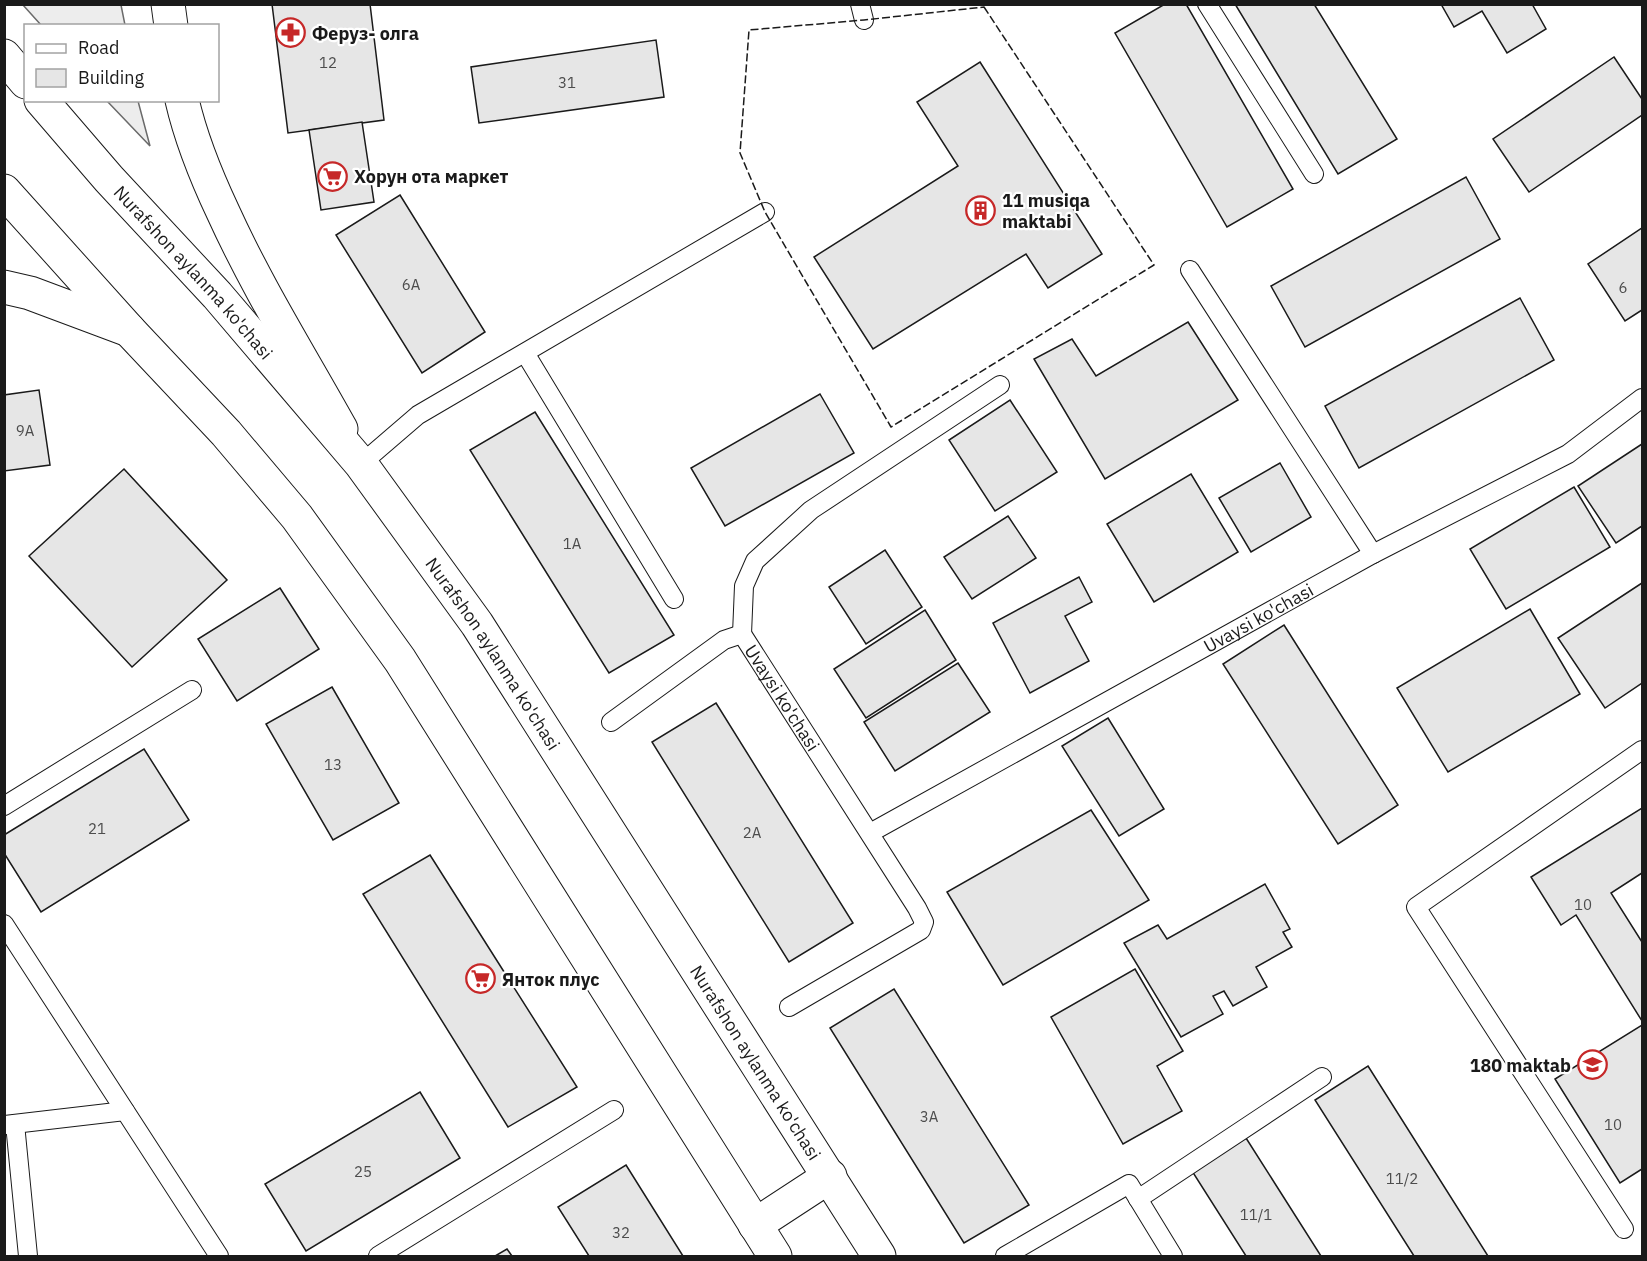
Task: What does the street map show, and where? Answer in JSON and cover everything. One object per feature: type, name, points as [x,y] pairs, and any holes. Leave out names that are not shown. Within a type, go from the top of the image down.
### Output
[{"type":"main road","points":[[168,4],[171,24]]},
{"type":"main road","points":[[4,56],[24,80]]},
{"type":"main road","name":"Nurafshon aylanma ko'chasi","points":[[43,102],[109,179],[217,295],[361,464],[477,624],[830,1176],[879,1257]]},
{"type":"main road","points":[[183,102],[197,152],[241,249],[361,464]]},
{"type":"main road","points":[[4,191],[129,330],[226,433],[297,517],[393,650],[775,1257]]},
{"type":"main road","points":[[4,287],[51,300],[129,330]]},
{"type":"main road","points":[[755,1225],[830,1176]]},
{"type":"lane","points":[[1207,4],[1314,174]]},
{"type":"lane","points":[[361,464],[418,415],[765,212]]},
{"type":"lane","points":[[1190,270],[1373,554]]},
{"type":"lane","points":[[525,353],[674,599]]},
{"type":"lane","points":[[742,634],[744,585],[755,561],[810,510],[1000,385]]},
{"type":"lane","name":"Uvaysi ko'chasi","points":[[870,833],[1373,554],[1568,454],[1642,398]]},
{"type":"lane","name":"Uvaysi ko'chasi","points":[[611,722],[724,640],[742,634],[917,908],[924,922],[921,930],[789,1007]]},
{"type":"lane","points":[[4,806],[192,690]]},
{"type":"lane","points":[[1624,1229],[1416,907],[1642,750]]},
{"type":"lane","points":[[4,924],[219,1257]]},
{"type":"lane","points":[[1138,1199],[1322,1077]]},
{"type":"lane","points":[[378,1257],[614,1110]]},
{"type":"lane","points":[[28,1257],[10,1124],[125,1111]]},
{"type":"lane","points":[[1005,1257],[1129,1184],[1173,1257]]},
{"type":"shaded area","points":[[23,5],[121,5],[125,24],[40,24]]},
{"type":"shaded area","points":[[108,102],[138,102],[150,146]]},
{"type":"building","points":[[272,4],[370,4],[384,120],[288,133]]},
{"type":"building","points":[[1165,4],[1186,4],[1293,189],[1227,227],[1115,33]]},
{"type":"building","points":[[1235,4],[1314,4],[1397,139],[1338,174]]},
{"type":"building","points":[[1441,4],[1532,4],[1546,29],[1507,53],[1482,11],[1454,27]]},
{"type":"building","points":[[656,40],[664,97],[479,123],[471,67]]},
{"type":"building","points":[[1614,57],[1642,99],[1642,115],[1529,192],[1493,139]]},
{"type":"building","name":"11 musiqa maktabi","points":[[980,62],[1102,254],[1048,288],[1026,254],[873,349],[814,257],[958,166],[917,102]]},
{"type":"building","points":[[362,122],[374,202],[321,210],[309,130]]},
{"type":"building","points":[[1466,177],[1500,239],[1305,347],[1271,286]]},
{"type":"building","points":[[400,195],[485,332],[422,373],[336,235]]},
{"type":"building","points":[[1642,228],[1642,310],[1625,321],[1588,264]]},
{"type":"building","points":[[1520,298],[1554,360],[1359,468],[1325,406]]},
{"type":"building","points":[[1188,322],[1238,400],[1105,479],[1034,359],[1072,339],[1096,376]]},
{"type":"building","points":[[39,390],[50,465],[4,471],[4,395]]},
{"type":"building","points":[[820,394],[854,453],[725,526],[691,468]]},
{"type":"building","points":[[1010,400],[1057,472],[995,511],[949,440]]},
{"type":"building","points":[[535,412],[674,635],[609,673],[470,450]]},
{"type":"building","points":[[1642,444],[1642,526],[1616,543],[1578,486]]},
{"type":"building","points":[[1280,463],[1311,517],[1251,552],[1219,498]]},
{"type":"building","points":[[124,469],[227,580],[132,667],[29,556]]},
{"type":"building","points":[[1191,474],[1238,552],[1154,602],[1107,524]]},
{"type":"building","points":[[1574,487],[1610,547],[1506,609],[1470,549]]},
{"type":"building","points":[[1008,516],[1036,558],[972,599],[944,557]]},
{"type":"building","points":[[885,550],[922,607],[866,644],[829,587]]},
{"type":"building","points":[[1079,577],[1092,602],[1065,616],[1089,661],[1030,693],[993,623]]},
{"type":"building","points":[[1642,583],[1642,683],[1605,708],[1558,638]]},
{"type":"building","points":[[280,588],[319,649],[237,701],[198,639]]},
{"type":"building","points":[[1530,609],[1580,694],[1448,772],[1397,688]]},
{"type":"building","points":[[925,610],[956,660],[866,718],[834,669]]},
{"type":"building","points":[[1284,625],[1398,805],[1338,844],[1223,664]]},
{"type":"building","points":[[958,663],[990,712],[895,771],[864,722]]},
{"type":"building","points":[[332,687],[399,803],[333,840],[266,724]]},
{"type":"building","points":[[716,703],[853,923],[789,962],[652,742]]},
{"type":"building","points":[[1108,718],[1164,809],[1119,836],[1062,746]]},
{"type":"building","points":[[144,749],[189,820],[41,912],[4,853],[4,835]]},
{"type":"building","points":[[1642,808],[1642,873],[1611,893],[1642,942],[1642,1021],[1576,915],[1561,925],[1531,877]]},
{"type":"building","points":[[1091,810],[1149,900],[1003,985],[947,892]]},
{"type":"building","points":[[430,855],[577,1087],[508,1127],[363,894]]},
{"type":"building","points":[[1265,884],[1290,929],[1283,932],[1292,947],[1256,967],[1267,987],[1233,1006],[1224,991],[1213,996],[1223,1014],[1181,1037],[1124,943],[1158,925],[1167,939]]},
{"type":"building","points":[[1135,969],[1183,1051],[1157,1066],[1182,1111],[1123,1144],[1051,1017]]},
{"type":"building","points":[[894,989],[1029,1205],[964,1243],[830,1028]]},
{"type":"building","points":[[1642,1025],[1642,1169],[1620,1183],[1555,1079]]},
{"type":"building","points":[[1368,1066],[1488,1256],[1414,1256],[1315,1100]]},
{"type":"building","points":[[420,1092],[460,1158],[306,1251],[265,1184]]},
{"type":"building","points":[[1246,1138],[1321,1256],[1246,1256],[1192,1171]]},
{"type":"building","points":[[626,1165],[683,1256],[589,1256],[558,1207]]},
{"type":"building","points":[[507,1249],[512,1256],[495,1256]]},
{"type":"fence","points":[[984,7],[1154,265],[891,427],[765,212],[740,153],[749,30],[984,7]]},
{"type":"place","name":"Феруз- олга","points":[[291,33]]},
{"type":"place","name":"Хорун ота маркет","points":[[333,176]]},
{"type":"place","name":"11 musiqa maktabi","points":[[981,210]]},
{"type":"place","name":"Янток плус","points":[[481,979]]},
{"type":"place","name":"180 maktab","points":[[1592,1065]]}]
